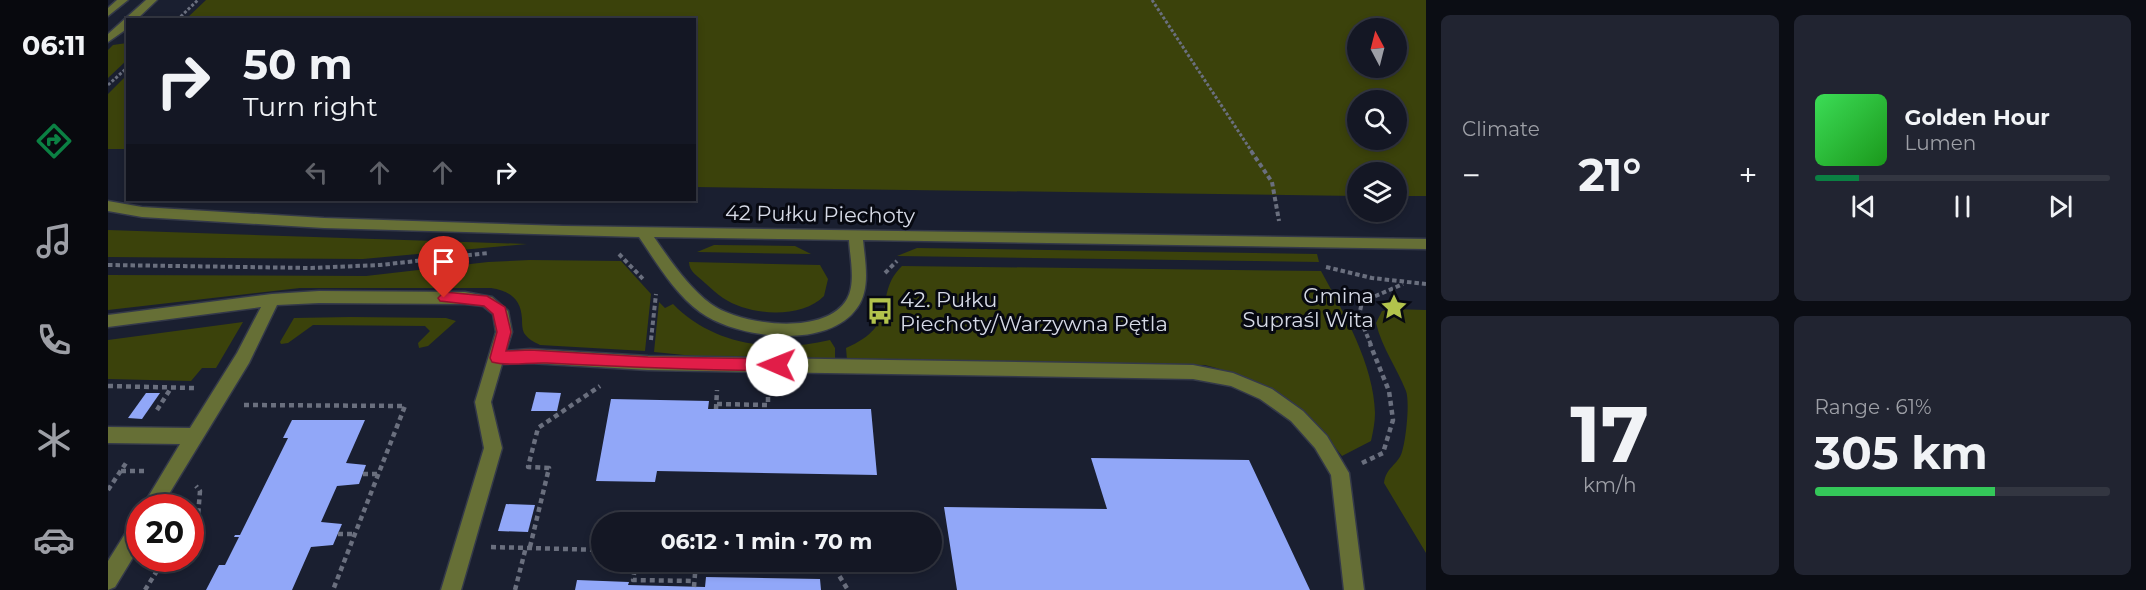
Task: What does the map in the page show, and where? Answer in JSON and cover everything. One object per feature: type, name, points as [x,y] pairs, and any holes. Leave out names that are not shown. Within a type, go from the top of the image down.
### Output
[{"type":"street","points":[[108,13],[123,0]]},
{"type":"street","points":[[132,18],[152,0]]},
{"type":"street","points":[[108,39],[126,24]]},
{"type":"street","name":"42 Pułku Piechoty","points":[[108,206],[142,212],[324,223],[643,232],[1426,244]]},
{"type":"street","name":"42 Pułku Piechoty","points":[[108,215],[142,212]]},
{"type":"street","points":[[643,232],[705,307],[730,321],[769,329],[804,328],[828,324],[845,314],[853,302],[858,283],[856,236]]},
{"type":"street","points":[[108,321],[272,300],[320,297],[454,298],[487,301],[500,311],[504,332],[483,402],[493,448],[451,590]]},
{"type":"street","points":[[159,494],[236,368],[272,300]]},
{"type":"street","points":[[497,358],[530,356],[648,363],[1193,372],[1233,380],[1266,394],[1297,416],[1321,442],[1340,473],[1354,590]]},
{"type":"street","points":[[108,435],[194,436]]},
{"type":"street","points":[[108,579],[126,550]]},
{"type":"path","points":[[179,18],[198,0]]},
{"type":"path","points":[[1152,0],[1272,183],[1282,242]]},
{"type":"path","points":[[108,85],[126,69]]},
{"type":"path","points":[[108,265],[380,266],[498,252]]},
{"type":"path","points":[[622,252],[617,252],[648,284]]},
{"type":"path","points":[[1322,266],[1405,283],[1426,284]]},
{"type":"path","points":[[1340,473],[1383,453],[1394,420],[1389,391],[1359,316],[1362,302],[1405,283]]},
{"type":"path","points":[[648,363],[656,293]]},
{"type":"path","points":[[515,590],[549,468],[528,467],[538,428],[608,381]]},
{"type":"path","points":[[108,386],[224,388]]},
{"type":"path","points":[[717,391],[716,406],[763,405]]},
{"type":"path","points":[[240,405],[405,406],[333,590]]},
{"type":"path","points":[[108,490],[126,463]]},
{"type":"path","points":[[363,474],[379,474]]},
{"type":"path","points":[[338,534],[355,534]]},
{"type":"path","points":[[494,547],[591,550]]},
{"type":"path","points":[[145,590],[156,572]]},
{"type":"path","points":[[634,572],[633,580],[694,584],[695,572]]},
{"type":"path","points":[[837,572],[848,590]]},
{"type":"green space","points":[[206,0],[1426,0],[1426,196],[1407,196],[1407,162],[1347,162],[1347,196],[696,187],[696,18],[187,18]]},
{"type":"green space","points":[[126,43],[126,61],[108,78],[108,50],[113,45]]},
{"type":"green space","points":[[126,76],[126,149],[108,149],[108,94]]},
{"type":"green space","points":[[108,230],[527,244],[363,259],[108,257]]},
{"type":"green space","points":[[714,245],[795,246],[811,254],[697,252]]},
{"type":"green space","points":[[917,248],[1317,254],[1319,262],[897,256]]},
{"type":"green space","points":[[621,261],[651,294],[645,351],[540,345],[524,333],[517,301],[504,291],[491,288],[300,288],[108,310],[108,275],[366,276],[488,262]]},
{"type":"green space","points":[[689,262],[820,265],[828,279],[824,296],[803,309],[761,311],[747,309],[723,298],[695,274]]},
{"type":"green space","points":[[902,266],[1321,271],[1364,358],[1375,413],[1371,441],[1342,456],[1313,423],[1282,397],[1247,379],[1205,365],[847,360],[846,348],[863,339],[874,329],[880,319],[888,288]]},
{"type":"green space","points":[[659,302],[665,308],[673,304],[689,318],[707,329],[746,343],[788,346],[830,340],[835,348],[835,360],[714,358],[654,352]]},
{"type":"green space","points":[[1426,310],[1426,553],[1384,483],[1387,473],[1402,452],[1408,412],[1406,391],[1376,323],[1382,311]]},
{"type":"green space","points":[[294,318],[446,318],[456,321],[428,346],[419,348],[418,343],[430,331],[425,326],[313,325],[288,343],[281,344],[280,342]]},
{"type":"green space","points":[[243,322],[216,368],[202,368],[191,381],[108,379],[108,340]]},
{"type":"building","points":[[536,392],[561,393],[557,411],[531,411]]},
{"type":"building","points":[[146,393],[160,393],[142,419],[128,418]]},
{"type":"building","points":[[611,399],[709,401],[708,409],[871,409],[877,475],[657,471],[655,482],[596,481]]},
{"type":"building","points":[[292,420],[365,420],[346,463],[366,465],[359,484],[337,486],[321,522],[342,524],[333,545],[311,547],[292,590],[206,590],[219,565],[225,565],[239,537],[234,537],[240,535],[288,438],[283,438]]},
{"type":"building","points":[[1091,458],[1249,460],[1310,590],[957,590],[944,507],[1107,509]]},
{"type":"building","points":[[506,504],[535,505],[528,532],[498,531]]},
{"type":"building","points":[[706,577],[820,579],[821,590],[575,590],[577,580],[629,582],[628,585],[705,587]]},
{"type":"place","name":"Gmina Supraśl Wita","points":[[1394,307]]},
{"type":"place","name":"42. Pułku Piechoty/Warzywna Pętla","points":[[880,311]]},
{"type":"route","points":[[444,298],[487,301],[500,311],[504,332],[497,358],[530,356],[648,363],[777,365]]}]
